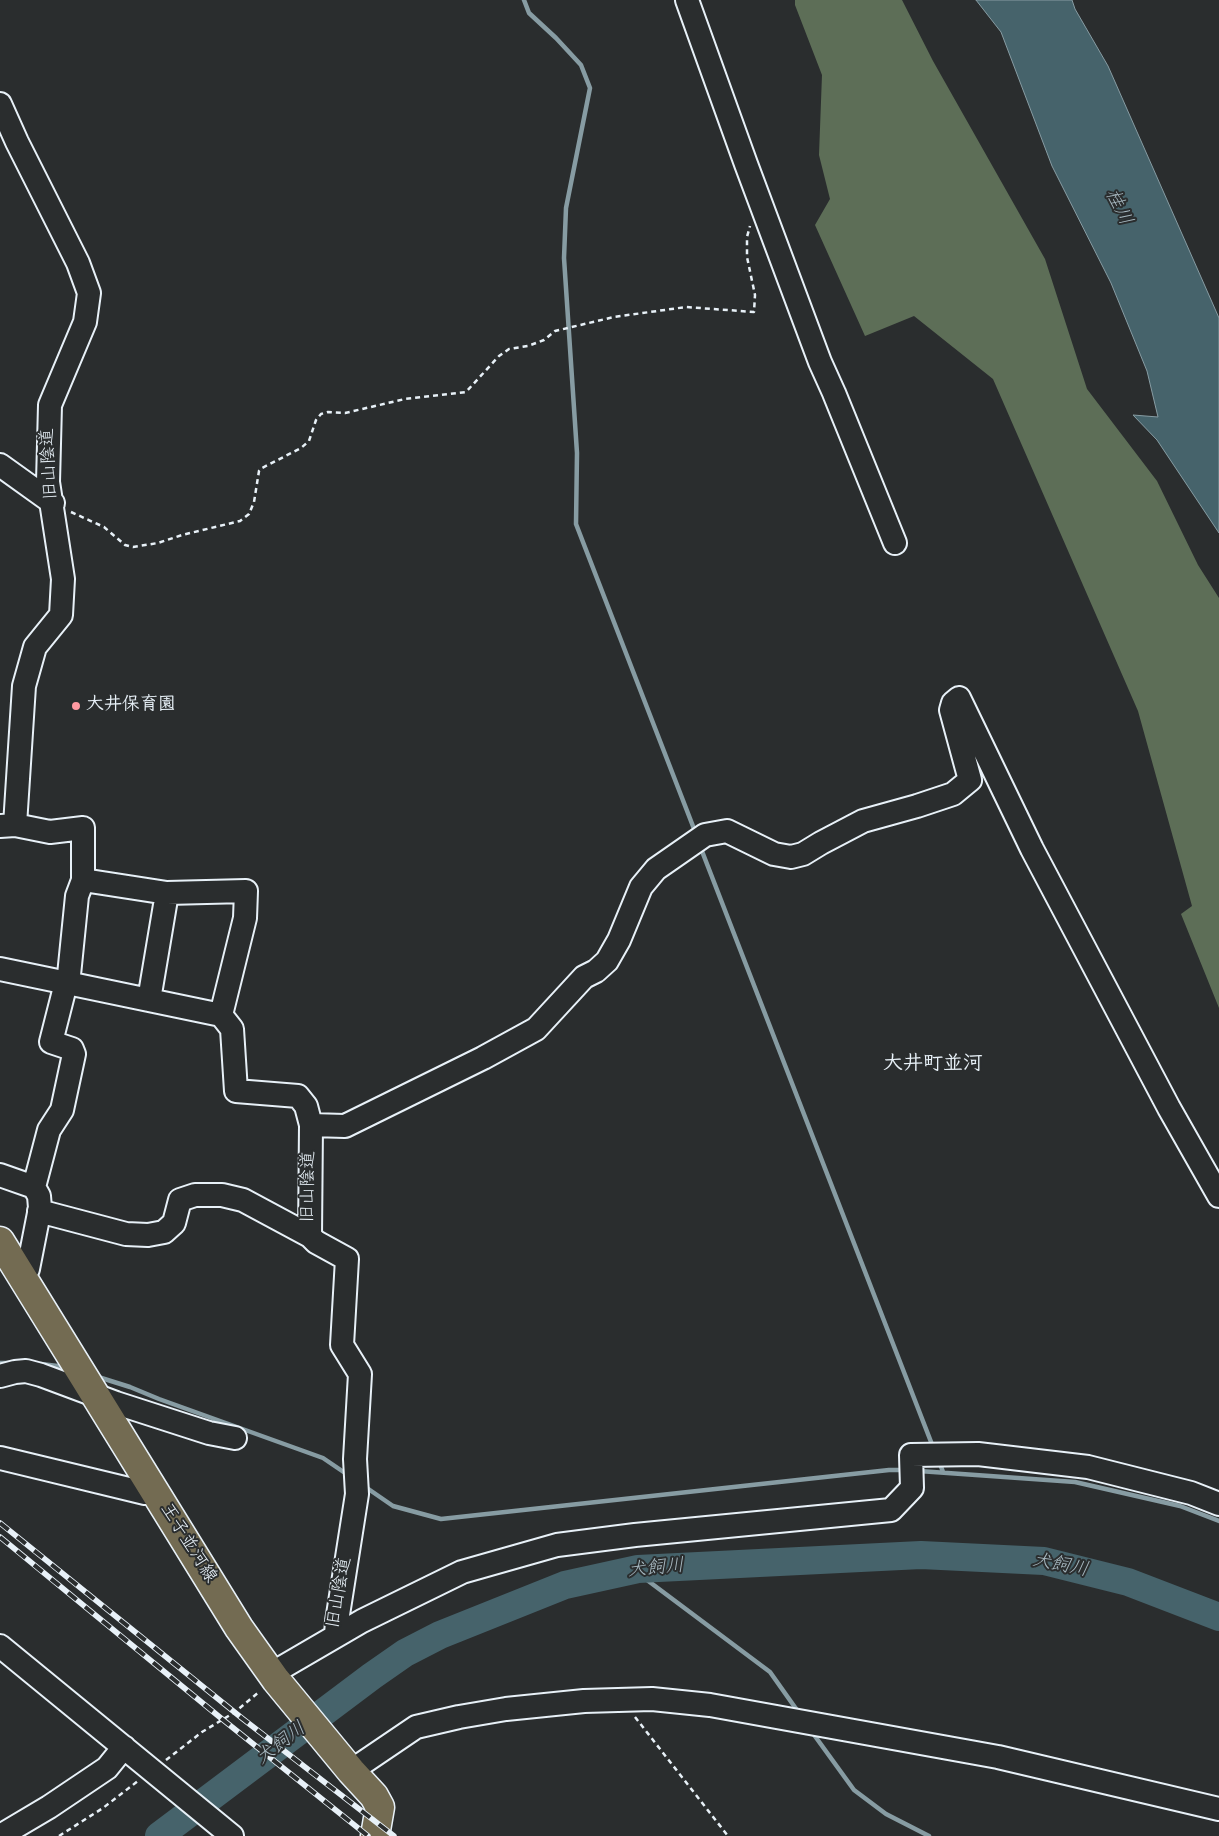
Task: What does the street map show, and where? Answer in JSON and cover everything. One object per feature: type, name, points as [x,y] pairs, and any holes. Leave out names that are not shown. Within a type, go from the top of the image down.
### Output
[{"type":"main road","name":"王子並河線","points":[[0,1241],[239,1628],[273,1677],[347,1767],[374,1796],[380,1807],[375,1836]]},
{"type":"street","points":[[688,0],[820,362],[895,543]]},
{"type":"street","name":"旧山陰道","points":[[0,104],[9,145],[78,263],[89,293],[85,322],[50,405],[48,482],[63,579],[61,615],[36,647],[24,686],[9,777],[8,825]]},
{"type":"street","points":[[0,465],[52,503]]},
{"type":"street","points":[[311,1125],[345,1126],[483,1058],[536,1029],[584,977],[596,971],[607,961],[619,940],[641,887],[656,869],[705,835],[727,831],[774,854],[791,857],[804,854],[820,843],[863,821],[953,794],[970,780],[951,710],[953,702],[959,698],[1055,893],[1169,1108],[1219,1196]]},
{"type":"street","points":[[8,825],[50,832],[83,828],[83,880],[76,896],[69,975],[51,1042],[72,1049],[74,1054],[62,1110],[49,1130],[34,1186],[39,1196],[39,1211],[28,1269],[22,1278]]},
{"type":"street","points":[[0,969],[220,1015],[246,918],[246,891],[167,893],[83,880]]},
{"type":"street","points":[[149,1000],[167,893]]},
{"type":"street","name":"旧山陰道","points":[[220,1015],[232,1028],[236,1091],[298,1096],[306,1106],[311,1125],[310,1236],[316,1242],[347,1259],[342,1345],[360,1374],[355,1459],[357,1494],[336,1635],[273,1677]]},
{"type":"street","points":[[0,1175],[34,1186]]},
{"type":"street","points":[[39,1211],[126,1234],[148,1235],[164,1232],[174,1223],[180,1200],[195,1195],[222,1195],[243,1200],[310,1236]]},
{"type":"street","points":[[0,1376],[26,1371],[210,1433],[235,1438]]},
{"type":"street","points":[[336,1635],[462,1572],[557,1546],[635,1535],[891,1510],[912,1488],[911,1455],[978,1454],[1088,1467],[1191,1493],[1219,1504]]},
{"type":"street","points":[[0,1458],[145,1493],[154,1492]]},
{"type":"street","points":[[0,1646],[232,1836]]},
{"type":"street","points":[[347,1767],[416,1726],[506,1710],[584,1701],[652,1699],[710,1705],[998,1757],[1219,1809]]},
{"type":"street","points":[[0,1836],[49,1807],[107,1768],[124,1747]]},
{"type":"path","points":[[52,503],[104,527],[125,545],[132,547],[158,544],[182,535],[240,521],[249,514],[254,502],[259,471],[301,448],[308,441],[316,420],[321,414],[328,412],[345,413],[404,399],[466,392],[499,356],[509,348],[528,346],[544,340],[555,331],[614,317],[686,307],[754,312],[755,295],[747,256],[747,237],[752,224],[765,215]]},
{"type":"path","points":[[632,1713],[728,1836]]},
{"type":"green space","points":[[795,0],[902,0],[933,61],[1045,259],[1087,389],[1157,481],[1198,565],[1219,598],[1219,1008],[1181,914],[1192,906],[1138,711],[993,379],[914,316],[865,336],[815,225],[830,199],[819,155],[822,75],[795,5]]},
{"type":"water","name":"桂川","points":[[976,0],[1072,0],[1075,9],[1108,66],[1219,318],[1219,533],[1157,440],[1133,415],[1158,417],[1147,371],[1111,283],[1052,166],[1001,32]]},
{"type":"waterway","points":[[524,0],[529,13],[581,65],[590,88],[566,208],[564,258],[577,453],[576,524],[696,834]]},
{"type":"waterway","points":[[700,846],[933,1447]]},
{"type":"waterway","points":[[0,1363],[11,1363]]},
{"type":"waterway","points":[[41,1364],[66,1367]]},
{"type":"waterway","points":[[95,1376],[323,1458],[348,1475]]},
{"type":"waterway","points":[[939,1461],[943,1472]]},
{"type":"waterway","points":[[364,1486],[393,1506],[441,1519],[889,1470],[906,1470]]},
{"type":"waterway","points":[[919,1471],[1075,1482],[1180,1506],[1219,1521]]},
{"type":"waterway","name":"犬飼川","points":[[159,1836],[405,1653],[440,1635],[565,1585],[638,1569],[921,1555],[1044,1561],[1128,1582],[1219,1617]]},
{"type":"waterway","points":[[638,1569],[643,1577],[770,1672],[799,1713]]},
{"type":"waterway","points":[[812,1732],[854,1790],[886,1814],[929,1836]]},
{"type":"railway","points":[[0,1523],[243,1719],[394,1836]]},
{"type":"railway","points":[[0,1537],[368,1836]]},
{"type":"place","name":"大井保育園","points":[[76,706]]},
{"type":"district","name":"大井町並河","points":[[933,1066]]}]
